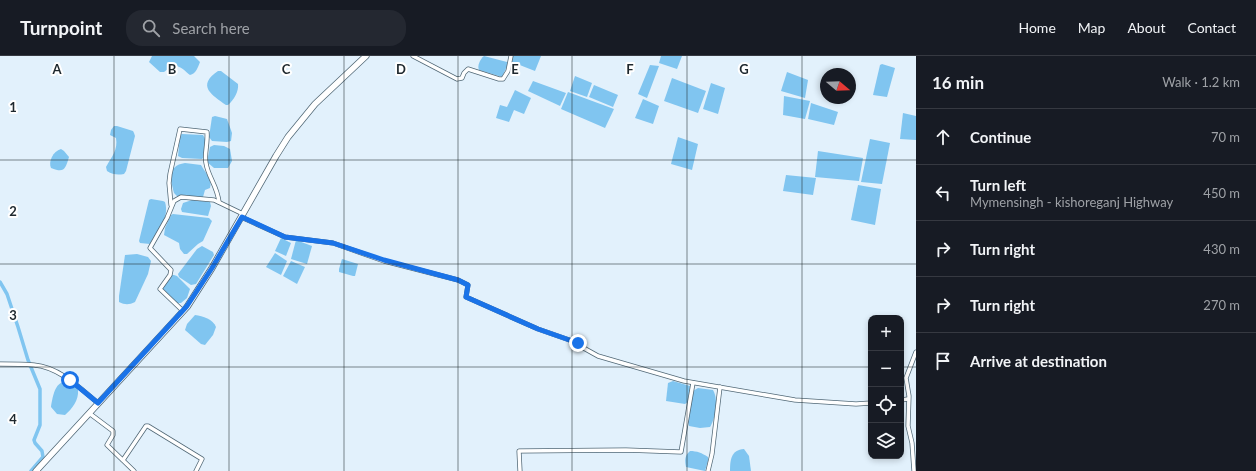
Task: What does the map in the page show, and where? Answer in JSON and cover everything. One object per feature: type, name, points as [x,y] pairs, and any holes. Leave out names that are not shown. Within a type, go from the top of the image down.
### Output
[{"type":"main road","points":[[36,471],[183,311],[198,292],[276,156],[298,124],[315,104],[366,56]]},
{"type":"street","points":[[413,56],[457,80],[462,78],[468,68],[503,79],[508,71],[511,56]]},
{"type":"street","points":[[171,207],[169,183],[170,174],[180,129],[207,132],[206,163],[218,193],[218,202]]},
{"type":"street","points":[[183,311],[160,289],[170,275],[171,270],[150,248],[155,237],[164,225],[174,201],[181,197],[206,198],[218,202],[242,216],[285,237],[333,243],[384,260],[458,280],[468,285],[466,297],[538,329],[578,343],[580,346],[598,356],[684,382],[795,400],[856,404],[868,403]]},
{"type":"street","points":[[914,471],[912,443],[908,426],[906,378],[916,352]]},
{"type":"street","points":[[0,364],[26,366],[35,365],[53,370],[62,375],[98,403]]},
{"type":"street","points":[[520,471],[519,451],[626,450],[681,452],[693,383]]},
{"type":"street","points":[[708,471],[712,454],[720,388]]},
{"type":"street","points":[[904,400],[908,399]]},
{"type":"street","points":[[89,413],[113,432],[113,435],[107,445],[134,471]]},
{"type":"street","points":[[123,460],[146,426],[148,426],[202,459],[196,471]]},
{"type":"water","points":[[152,56],[194,56],[200,62],[195,72],[190,75],[182,68],[177,66],[171,67],[164,72],[160,72],[149,62]]},
{"type":"water","points":[[484,56],[507,62],[508,64],[502,77],[479,70],[479,63]]},
{"type":"water","points":[[513,56],[541,56],[535,71],[512,62]]},
{"type":"water","points":[[661,56],[682,56],[677,69],[659,63]]},
{"type":"water","points":[[882,64],[895,68],[887,97],[873,95],[880,65]]},
{"type":"water","points":[[650,65],[659,66],[647,98],[638,94]]},
{"type":"water","points":[[218,71],[221,71],[238,84],[236,95],[228,105],[216,98],[208,90],[208,81],[211,76]]},
{"type":"water","points":[[787,72],[808,80],[805,98],[781,91]]},
{"type":"water","points":[[575,76],[592,83],[587,97],[570,91]]},
{"type":"water","points":[[672,78],[706,91],[698,113],[664,101]]},
{"type":"water","points":[[533,81],[566,93],[560,106],[528,91]]},
{"type":"water","points":[[711,83],[725,88],[718,114],[703,109]]},
{"type":"water","points":[[594,85],[618,95],[613,107],[589,97]]},
{"type":"water","points":[[515,90],[531,98],[524,114],[514,110],[509,122],[496,118],[500,105],[507,107]]},
{"type":"water","points":[[568,92],[614,109],[605,128],[561,109]]},
{"type":"water","points":[[784,96],[810,101],[805,119],[783,115]]},
{"type":"water","points":[[643,99],[659,106],[653,124],[635,118]]},
{"type":"water","points":[[811,103],[838,112],[834,125],[808,119]]},
{"type":"water","points":[[903,113],[916,116],[916,140],[900,139]]},
{"type":"water","points":[[215,116],[227,119],[232,133],[231,141],[212,141],[209,137],[212,117]]},
{"type":"water","points":[[114,126],[133,131],[135,136],[126,171],[124,174],[118,175],[107,171],[106,167],[114,153],[116,146],[116,138],[110,135]]},
{"type":"water","points":[[180,135],[203,135],[205,143],[202,159],[182,158],[178,156]]},
{"type":"water","points":[[678,137],[698,144],[692,170],[671,164]]},
{"type":"water","points":[[870,139],[890,143],[882,184],[861,182]]},
{"type":"water","points":[[214,145],[224,146],[230,149],[232,161],[228,168],[214,168],[207,162],[210,147]]},
{"type":"water","points":[[61,149],[69,157],[65,168],[59,170],[51,168],[50,163],[52,157],[58,150]]},
{"type":"water","points":[[818,151],[863,158],[859,181],[815,177]]},
{"type":"water","points":[[185,163],[201,165],[208,176],[211,185],[210,188],[205,190],[203,197],[177,196],[174,193],[171,179],[172,170],[175,167]]},
{"type":"water","points":[[786,175],[816,178],[813,195],[783,191]]},
{"type":"water","points":[[858,185],[881,189],[875,225],[851,220]]},
{"type":"water","points":[[151,199],[165,202],[166,214],[150,244],[140,243],[139,241],[149,200]]},
{"type":"water","points":[[192,200],[210,202],[211,206],[208,216],[182,212],[181,209],[183,203]]},
{"type":"water","points":[[171,215],[209,218],[212,221],[203,241],[187,254],[184,254],[180,249],[179,243],[164,235],[165,228]]},
{"type":"water","points":[[281,238],[291,243],[286,256],[275,251]]},
{"type":"water","points":[[296,240],[312,246],[307,264],[291,259]]},
{"type":"water","points":[[202,246],[213,252],[214,255],[196,284],[191,285],[179,277],[178,274],[197,249]]},
{"type":"water","points":[[275,253],[287,261],[281,275],[266,267]]},
{"type":"water","points":[[137,254],[148,257],[151,261],[148,274],[135,302],[123,304],[119,302],[119,296],[125,255]]},
{"type":"water","points":[[342,259],[358,264],[355,276],[339,272]]},
{"type":"water","points":[[291,261],[305,267],[297,284],[283,276]]},
{"type":"water","points":[[172,275],[177,276],[190,289],[187,298],[181,303],[176,303],[163,289]]},
{"type":"water","points":[[195,315],[210,320],[216,327],[213,335],[205,345],[201,344],[185,330],[187,324]]},
{"type":"water","points":[[673,381],[690,386],[688,402],[685,404],[666,401],[668,383]]},
{"type":"water","points":[[68,382],[73,384],[78,390],[76,401],[65,415],[57,414],[51,407],[54,394],[59,385]]},
{"type":"water","points":[[698,388],[713,390],[715,394],[716,409],[710,427],[700,428],[689,426],[688,422],[693,391]]},
{"type":"water","points":[[744,449],[749,456],[751,471],[730,471],[732,456],[736,451]]},
{"type":"water","points":[[690,451],[699,452],[708,457],[705,471],[686,467],[686,457]]},
{"type":"waterway","points":[[0,282],[7,294],[28,360],[40,389],[40,425],[34,440],[42,451],[43,457],[31,471]]},
{"type":"route","points":[[70,380],[98,403],[168,328],[198,292],[242,217],[285,237],[333,243],[384,260],[458,280],[468,285],[466,297],[538,329],[578,343]]}]
